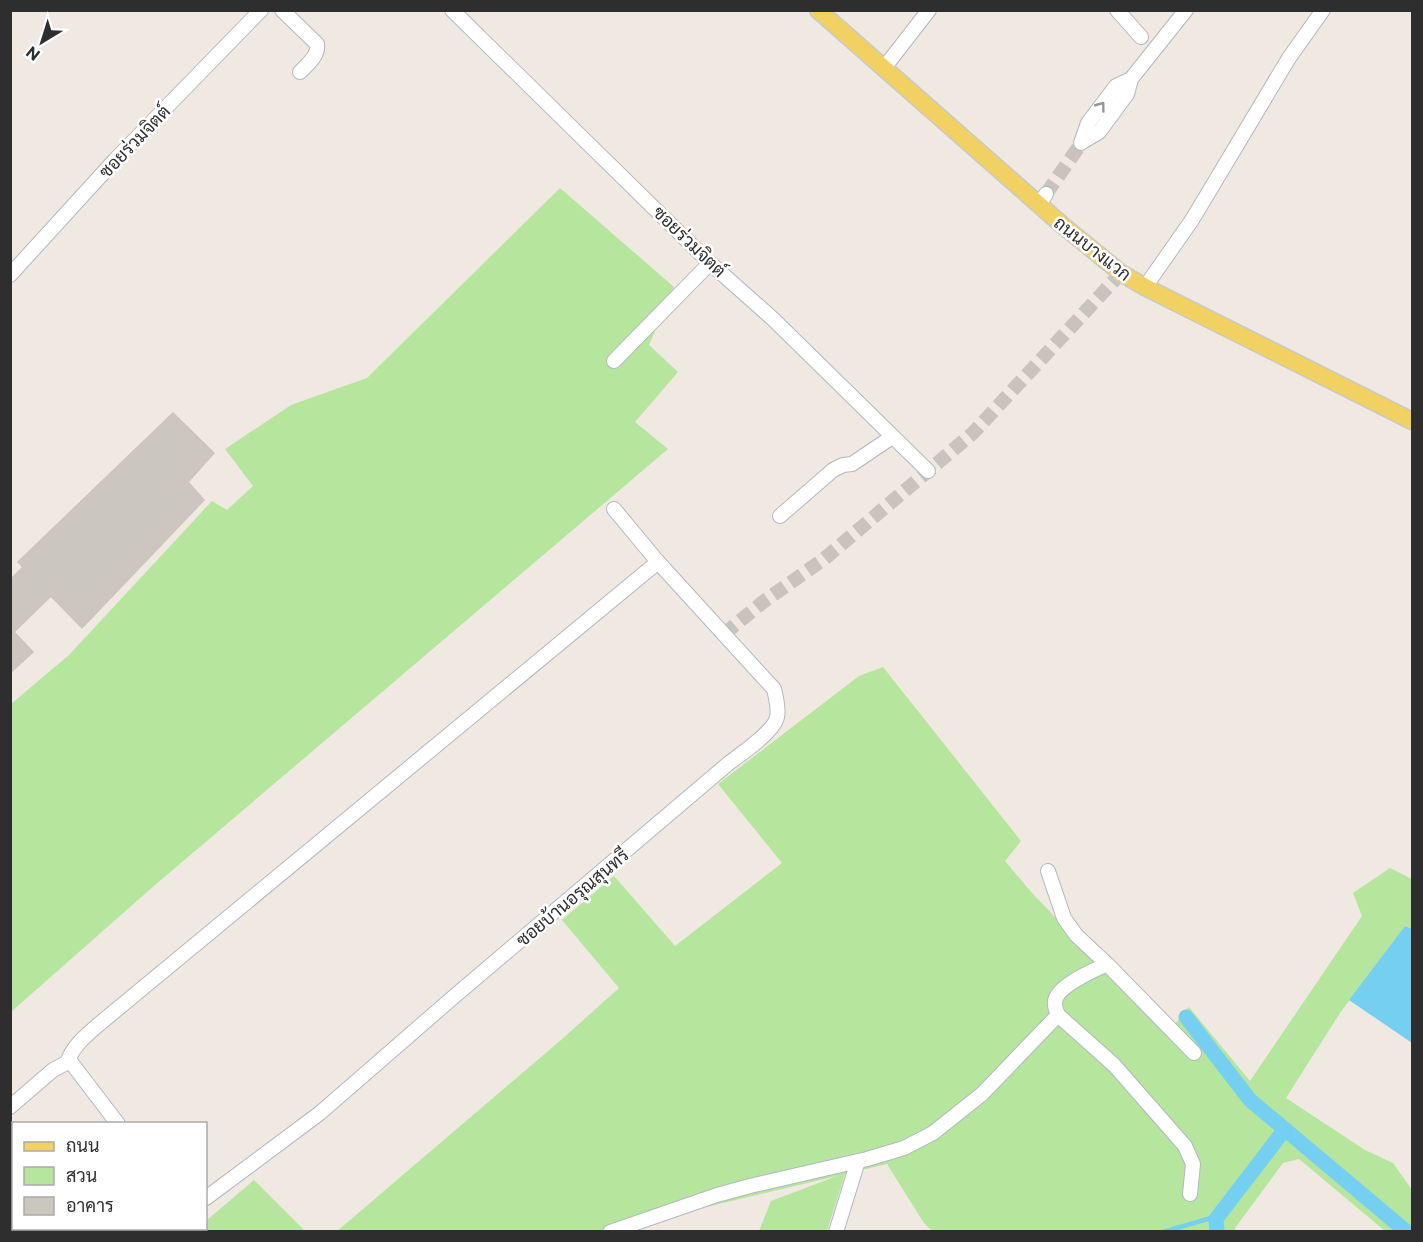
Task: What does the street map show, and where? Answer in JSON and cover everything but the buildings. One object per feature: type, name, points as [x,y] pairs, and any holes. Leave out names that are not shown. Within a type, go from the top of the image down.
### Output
[{"type":"main road","name":"ถนนบางแวก","points":[[819,10],[884,68],[1042,200],[1061,224],[1121,273],[1413,421]]},
{"type":"street","name":"ซอยร่วมจิตต์","points":[[10,275],[115,160],[261,10]]},
{"type":"street","points":[[282,10],[317,44],[318,49],[315,55],[300,72]]},
{"type":"street","name":"ซอยร่วมจิตต์","points":[[452,10],[710,263],[773,319],[928,471]]},
{"type":"street","points":[[884,68],[929,10]]},
{"type":"street","points":[[1117,10],[1142,37]]},
{"type":"street","points":[[1081,143],[1099,132],[1127,94],[1131,79],[1186,10]]},
{"type":"street","points":[[1145,287],[1192,220],[1289,58],[1323,10]]},
{"type":"street","points":[[614,361],[710,263]]},
{"type":"street","points":[[780,516],[833,470],[852,464],[892,437]]},
{"type":"street","name":"ซอยบ้านอรุณสุนทรี","points":[[207,1197],[320,1113],[450,1000],[767,733],[777,719],[774,689],[658,562],[614,509]]},
{"type":"street","points":[[116,1122],[70,1061],[69,1058],[75,1047],[98,1025],[658,562]]},
{"type":"street","points":[[1048,871],[1065,918],[1076,935],[1194,1053]]},
{"type":"street","points":[[1107,964],[1066,987],[1057,995],[1054,1002],[1055,1007],[1058,1015],[1114,1065],[1185,1146],[1193,1164],[1190,1194]]},
{"type":"street","points":[[610,1232],[717,1195],[904,1148],[933,1133],[984,1093],[1058,1015]]},
{"type":"street","points":[[10,1107],[53,1070],[70,1061]]},
{"type":"street","points":[[836,1232],[858,1161]]},
{"type":"green space","points":[[560,188],[674,287],[649,345],[678,372],[635,422],[668,449],[155,885],[11,1012],[11,704],[69,655],[212,501],[227,510],[253,486],[225,449],[291,405],[367,378]]},
{"type":"green space","points":[[883,667],[1021,841],[1005,861],[1032,893],[1167,1034],[1189,1007],[1250,1081],[1362,916],[1353,893],[1390,868],[1412,879],[1412,929],[1405,926],[1340,1013],[1286,1098],[1365,1150],[1393,1163],[1412,1190],[1412,1231],[1385,1231],[1299,1159],[1283,1163],[1235,1228],[1236,1231],[932,1231],[924,1223],[887,1164],[845,1174],[827,1231],[759,1231],[771,1201],[837,1176],[605,1231],[336,1232],[619,988],[562,920],[614,876],[675,946],[782,863],[718,784],[859,676]]},
{"type":"green space","points":[[254,1180],[305,1231],[193,1231],[207,1230],[207,1220]]},
{"type":"water","points":[[1405,926],[1412,929],[1412,1043],[1349,1000]]},
{"type":"waterway","points":[[1186,1017],[1250,1100],[1407,1232]]},
{"type":"waterway","points":[[1217,1232],[1216,1219],[1285,1129]]},
{"type":"waterway","points":[[1163,1232],[1218,1216]]},
{"type":"tunnel","points":[[1046,194],[1080,145]]},
{"type":"tunnel","points":[[724,634],[763,602],[824,559],[973,433],[1121,273]]}]
